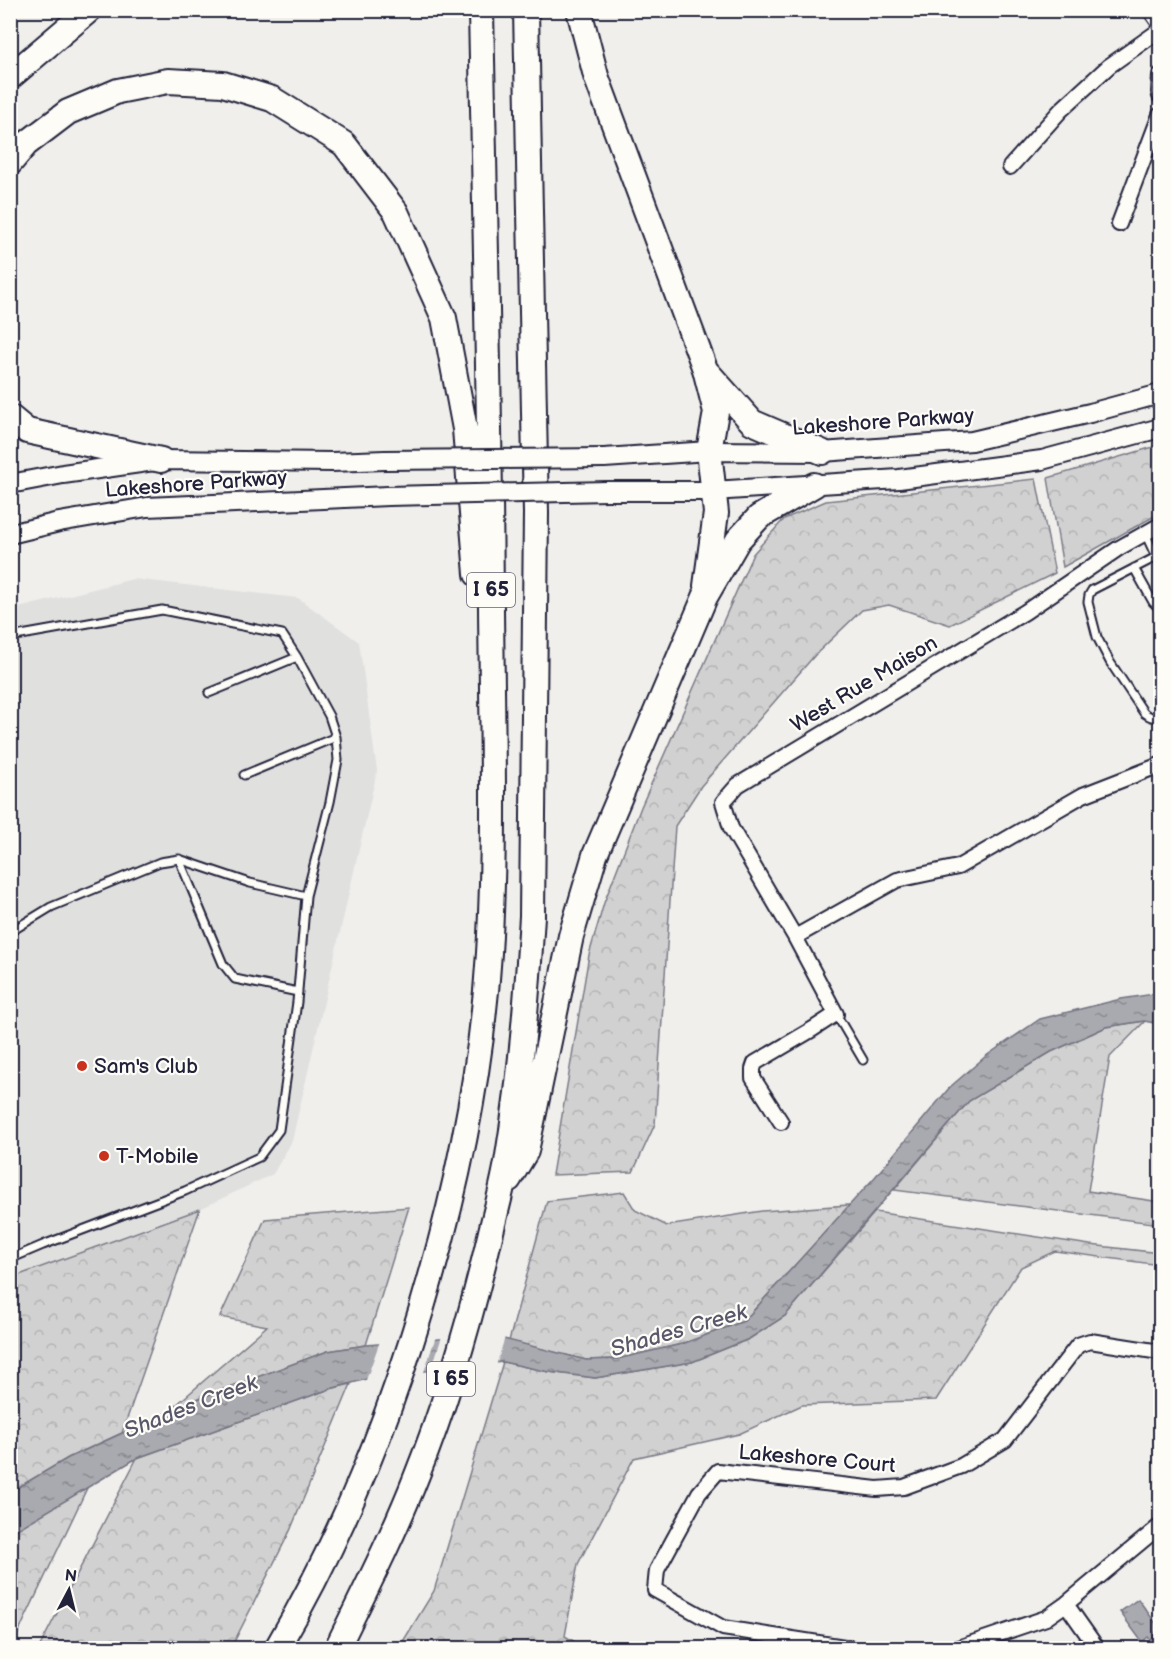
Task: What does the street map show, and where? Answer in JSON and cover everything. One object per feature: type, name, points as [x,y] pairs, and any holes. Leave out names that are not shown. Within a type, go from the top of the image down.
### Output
[{"type":"highway","points":[[10,77],[89,10]]},
{"type":"highway","name":"I 65","points":[[277,1648],[354,1496],[404,1365],[445,1227],[471,1104],[481,1034],[489,956],[493,829],[491,506],[481,10]]},
{"type":"highway","name":"I 65","points":[[337,1648],[382,1555],[417,1475],[448,1388],[480,1282],[500,1196],[517,1154],[532,893],[536,513],[526,10]]},
{"type":"highway","points":[[579,10],[596,76],[705,369],[716,412],[709,451],[716,513],[705,597]]},
{"type":"highway","points":[[10,163],[26,144],[68,112],[118,91],[168,81],[223,84],[272,99],[344,144],[396,212],[444,318],[465,429],[477,571],[492,704]]},
{"type":"highway","points":[[705,369],[752,422],[822,452]]},
{"type":"highway","points":[[10,417],[27,431],[161,460]]},
{"type":"highway","points":[[517,1154],[571,936],[595,855],[705,597],[738,540],[759,517],[814,485]]},
{"type":"main road","name":"Lakeshore Parkway","points":[[10,484],[161,460],[332,462],[604,458],[709,451],[822,452],[972,441],[1161,394]]},
{"type":"main road","points":[[713,491],[899,479],[1042,460],[1161,428]]},
{"type":"main road","name":"Lakeshore Parkway","points":[[10,534],[59,522],[147,507],[388,496],[713,491]]},
{"type":"street","points":[[1150,10],[1161,24]]},
{"type":"street","points":[[1010,167],[1061,110],[1109,66],[1161,30]]},
{"type":"street","points":[[1161,75],[1159,92],[1161,96]]},
{"type":"street","points":[[1119,224],[1161,116]]},
{"type":"street","name":"West Rue Maison","points":[[836,1014],[795,937],[731,828],[723,802],[738,785],[1025,612],[1119,548],[1161,525]]},
{"type":"street","points":[[795,937],[897,880],[958,867],[1083,795],[1161,765]]},
{"type":"street","points":[[781,1122],[753,1078],[755,1063],[836,1014]]},
{"type":"street","name":"Lakeshore Court","points":[[851,1648],[723,1628],[656,1590],[657,1570],[699,1493],[718,1471],[877,1489],[904,1487],[961,1466],[1005,1440],[1078,1345],[1090,1341],[1161,1352]]},
{"type":"street","points":[[958,1648],[1046,1618],[1161,1526]]},
{"type":"street","points":[[1066,1604],[1097,1648]]},
{"type":"lane","points":[[1145,533],[1158,556],[1092,590],[1088,603],[1097,637],[1110,662],[1144,713],[1150,717],[1161,716]]},
{"type":"lane","points":[[1134,568],[1153,602],[1161,606]]},
{"type":"lane","points":[[10,637],[162,610],[282,634],[329,716],[336,737],[338,760],[330,802],[306,896],[298,992],[279,1130],[259,1157],[184,1191],[10,1259]]},
{"type":"lane","points":[[209,693],[297,657]]},
{"type":"lane","points":[[244,775],[336,737]]},
{"type":"lane","points":[[10,932],[51,907],[160,862],[179,859],[250,883],[306,896]]},
{"type":"lane","points":[[179,859],[224,964],[235,979],[298,992]]},
{"type":"lane","points":[[836,1014],[863,1060]]},
{"type":"shaded area","points":[[133,579],[298,598],[359,642],[377,771],[292,1141],[273,1174],[200,1209],[11,1278],[11,610]]},
{"type":"green space","points":[[1160,445],[1160,513],[1063,567],[1048,478]]},
{"type":"green space","points":[[1036,479],[1055,573],[950,625],[889,605],[862,610],[815,655],[701,786],[675,826],[655,1124],[633,1172],[552,1175],[589,955],[604,903],[641,807],[753,554],[784,519],[826,501]]},
{"type":"green space","points":[[1145,1021],[1110,1057],[1088,1191],[1160,1202],[1160,1224],[894,1190],[969,1101],[1051,1052],[1106,1027]]},
{"type":"green space","points":[[624,1192],[635,1210],[667,1226],[762,1211],[850,1205],[744,1321],[682,1344],[617,1359],[586,1360],[509,1341],[547,1201]]},
{"type":"green space","points":[[409,1207],[366,1345],[328,1351],[168,1412],[267,1326],[220,1317],[265,1219]]},
{"type":"green space","points":[[200,1209],[122,1433],[68,1458],[11,1492],[11,1278]]},
{"type":"green space","points":[[875,1212],[1090,1245],[1160,1253],[1160,1265],[1055,1251],[1021,1267],[936,1400],[802,1405],[739,1434],[634,1458],[578,1564],[565,1636],[585,1648],[399,1648],[434,1591],[503,1362],[549,1372],[595,1378],[692,1362],[749,1339],[785,1316]]},
{"type":"green space","points":[[351,1384],[290,1531],[231,1648],[39,1648],[137,1458],[330,1389]]},
{"type":"green space","points":[[88,1486],[11,1648],[10,1648],[10,1533]]},
{"type":"water","name":"Shades Creek","points":[[1160,993],[1160,1024],[1144,1021],[1106,1027],[1051,1052],[969,1101],[785,1316],[749,1339],[692,1362],[595,1378],[549,1372],[503,1362],[374,1377],[330,1389],[137,1458],[11,1533],[10,1492],[68,1458],[192,1401],[328,1351],[366,1345],[488,1335],[586,1360],[617,1359],[682,1344],[744,1321],[875,1177],[950,1087],[986,1056],[1040,1019],[1121,999]]},
{"type":"water","points":[[1138,1599],[1160,1629],[1153,1634],[1155,1637],[1150,1640],[1148,1637],[1142,1642],[1120,1612]]},
{"type":"pier","points":[[488,1332],[505,1337],[496,1366],[430,1374],[442,1336]]},
{"type":"pier","points":[[436,1336],[423,1375],[365,1383],[380,1341]]},
{"type":"place","name":"Sam's Club","points":[[82,1066]]},
{"type":"place","name":"T-Mobile","points":[[104,1156]]}]
